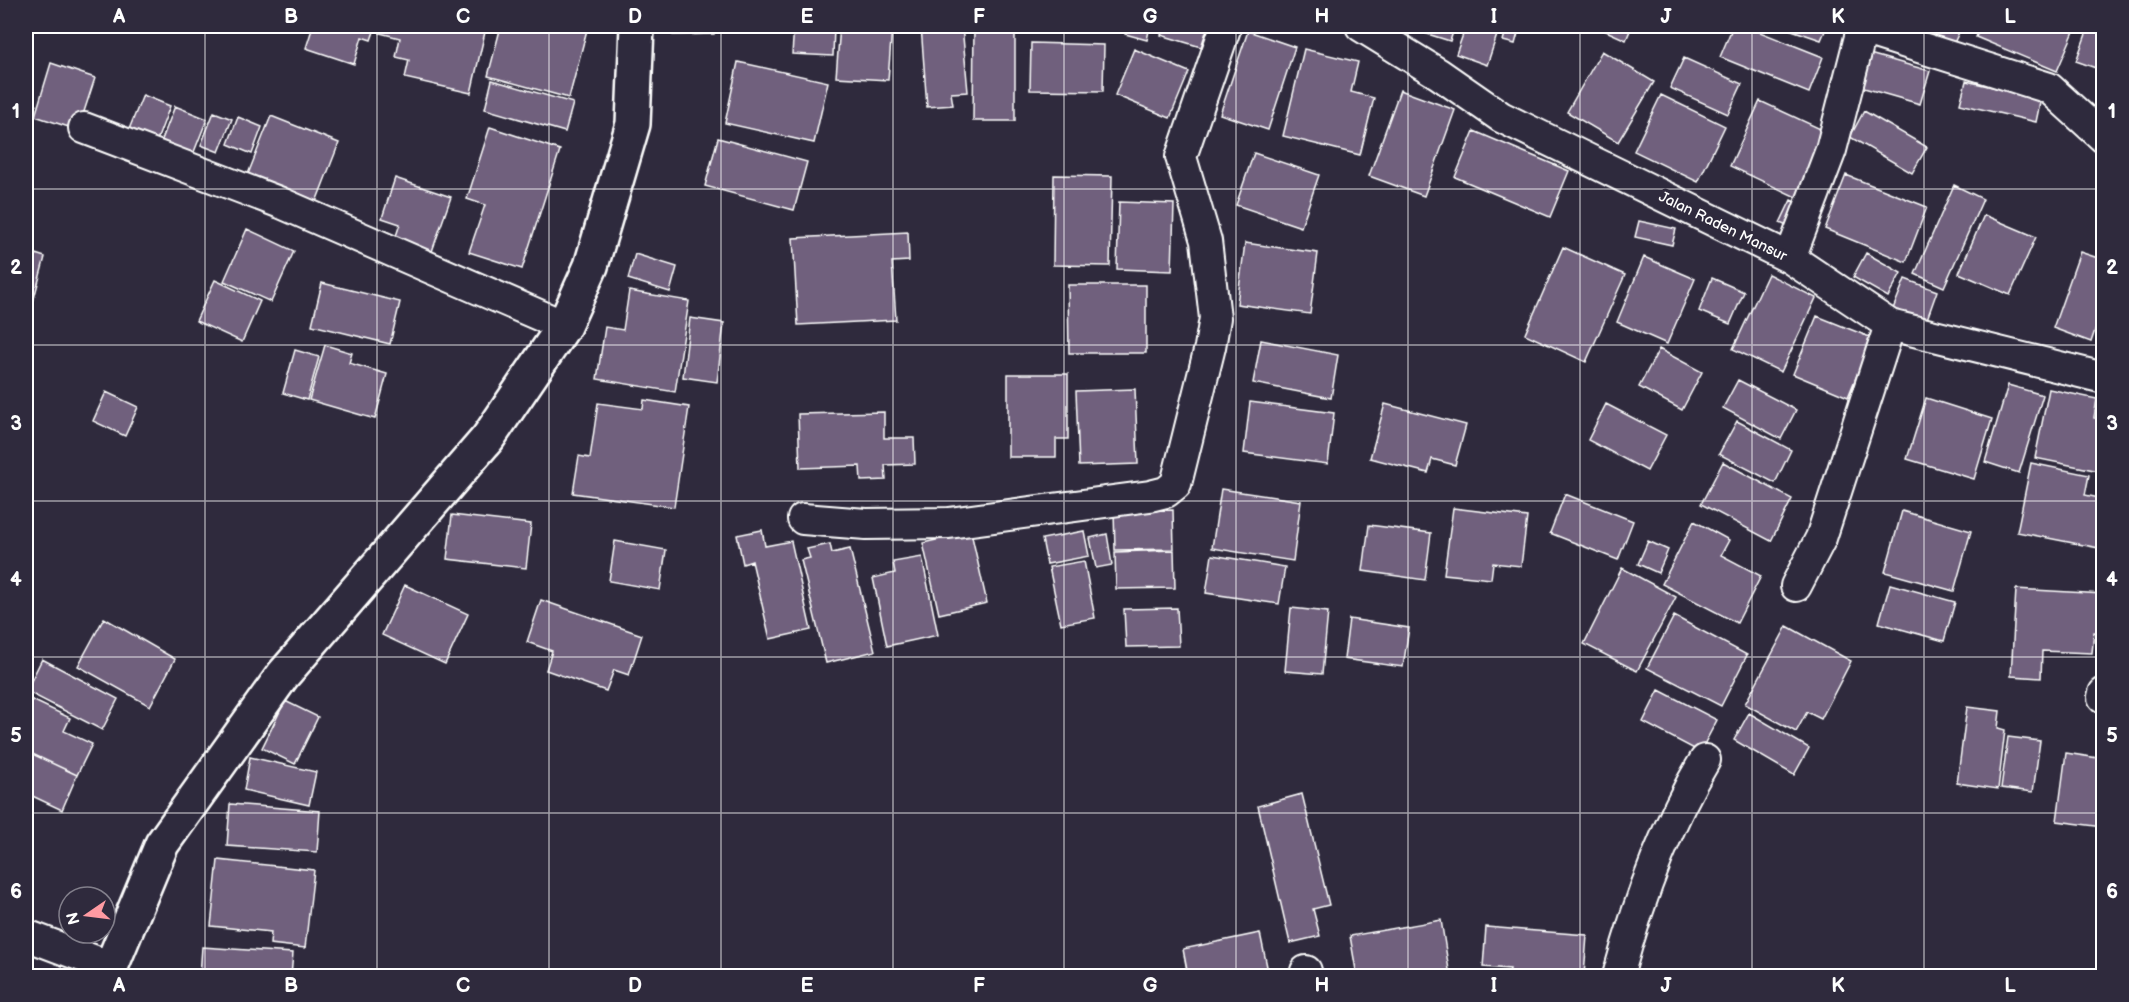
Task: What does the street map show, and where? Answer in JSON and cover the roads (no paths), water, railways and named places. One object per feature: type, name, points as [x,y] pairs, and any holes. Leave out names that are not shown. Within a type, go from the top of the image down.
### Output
[{"type":"main road","points":[[111,972],[162,844],[284,675],[488,438],[564,326],[591,266],[633,124],[637,26]]},
{"type":"street","points":[[803,519],[866,524],[949,523],[1150,496],[1170,490],[1179,472],[1215,318],[1206,240],[1180,158],[1226,26]]},
{"type":"street","name":"Jalan Raden Mansur","points":[[1361,26],[1439,74],[1502,117],[1790,258],[1890,325],[2103,378]]},
{"type":"street","points":[[1790,258],[1831,150],[1862,27],[2049,88],[2103,138]]},
{"type":"street","points":[[84,128],[281,203],[564,326]]},
{"type":"street","points":[[1796,586],[1821,538],[1890,325]]},
{"type":"street","points":[[1618,976],[1629,936],[1683,797],[1705,760]]},
{"type":"street","points":[[26,935],[111,972]]}]
